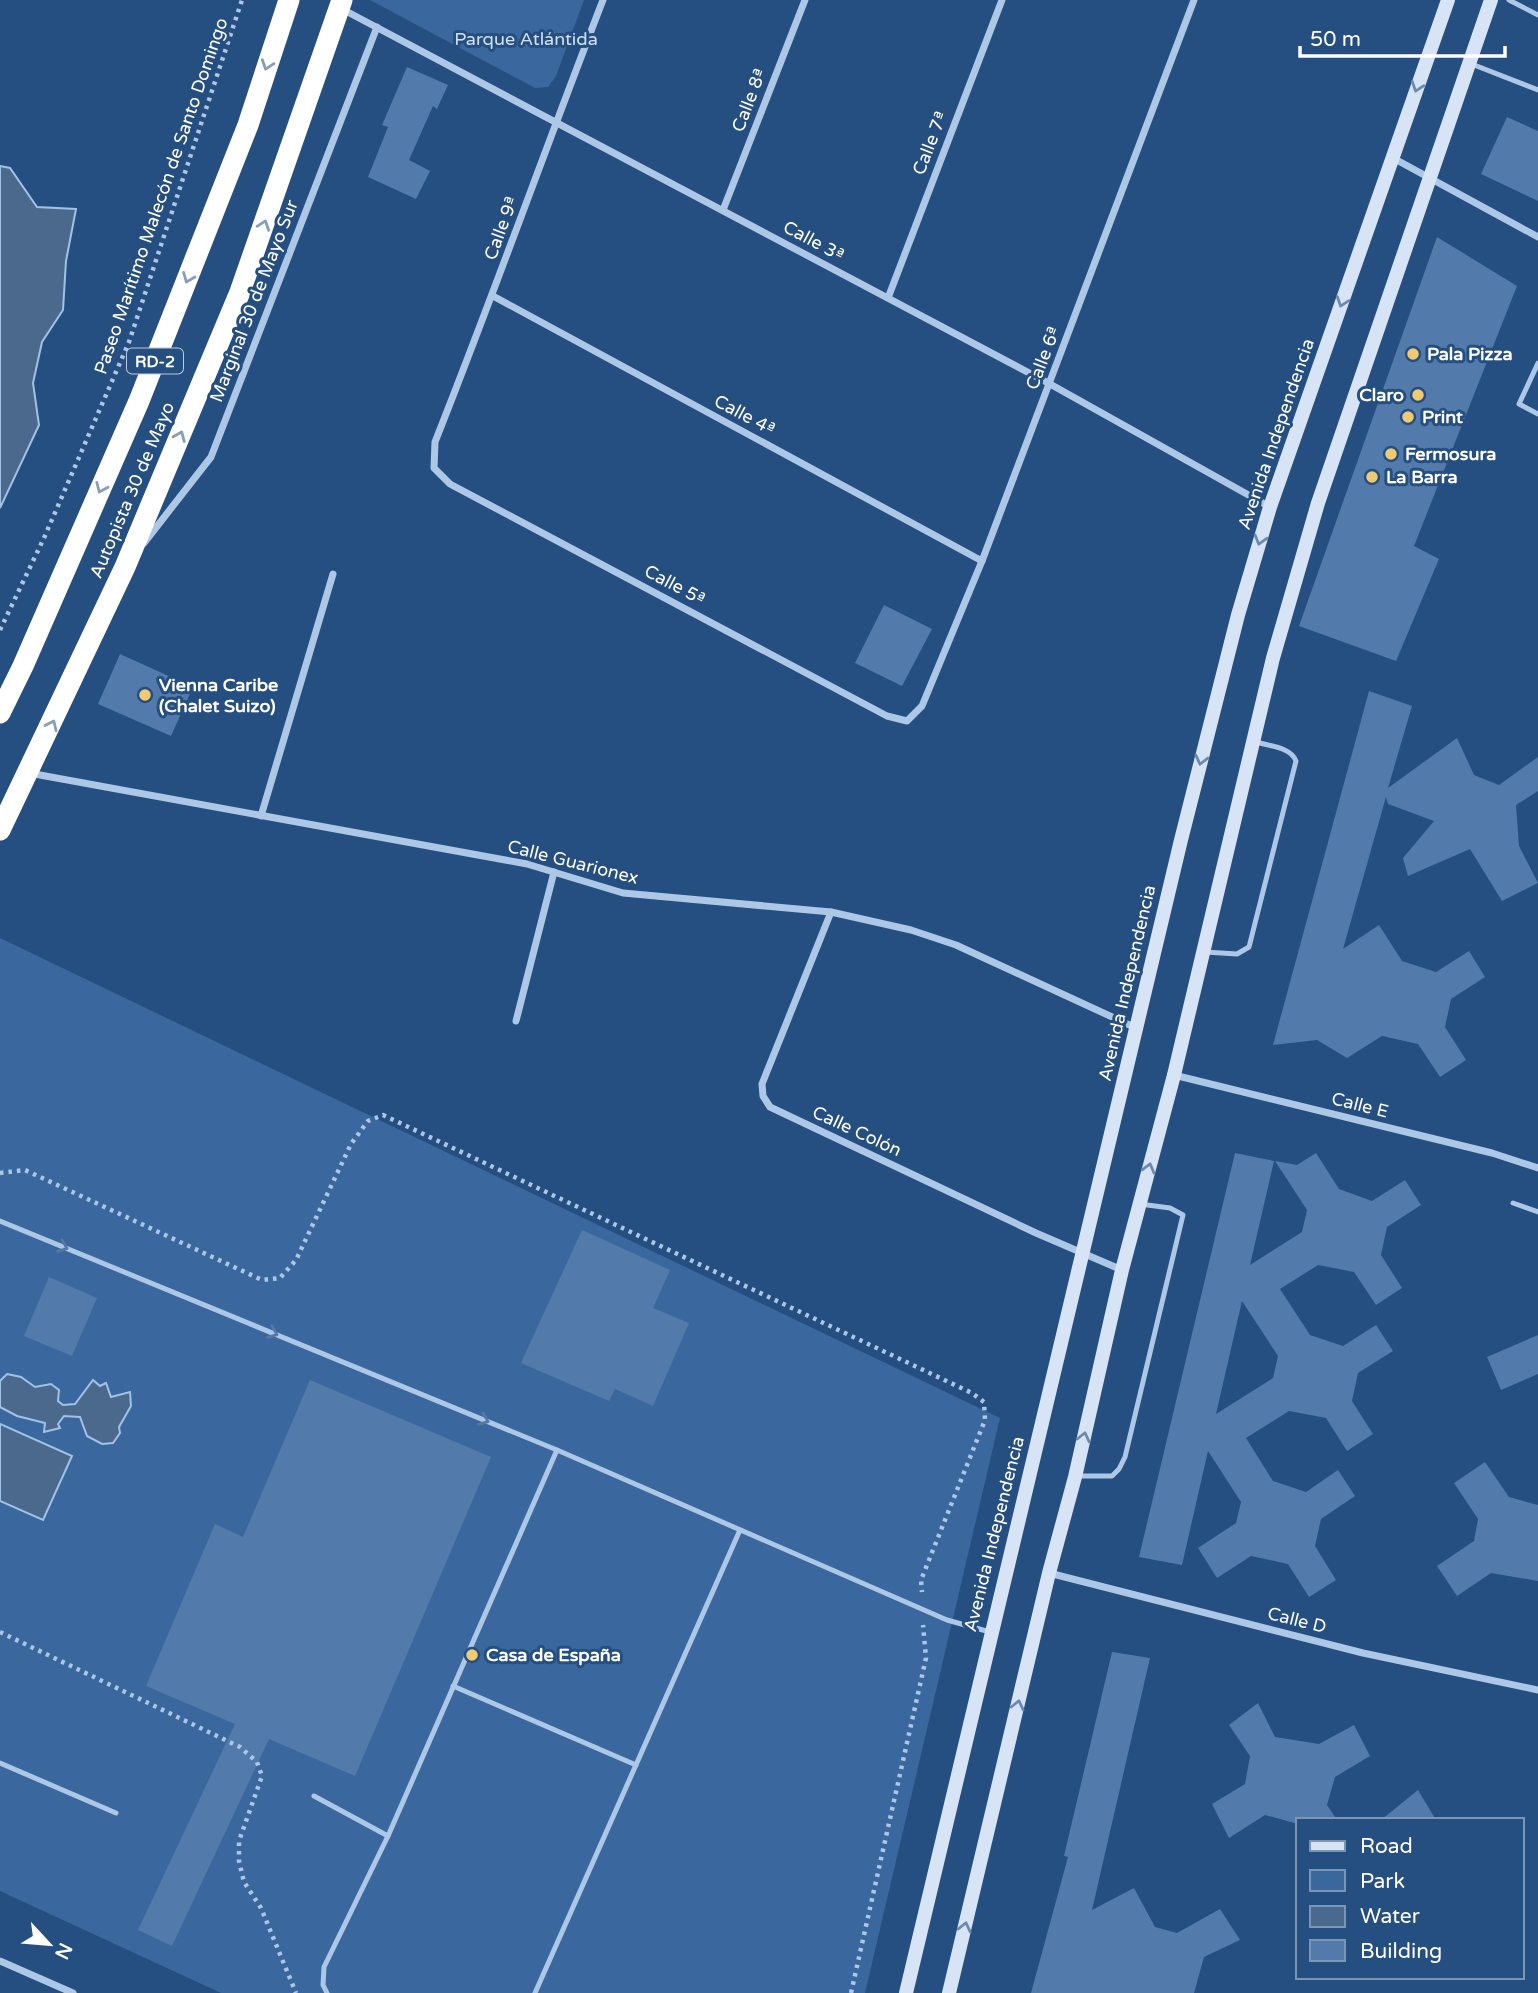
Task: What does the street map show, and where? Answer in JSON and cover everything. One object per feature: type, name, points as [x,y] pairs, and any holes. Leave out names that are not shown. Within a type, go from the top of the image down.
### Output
[{"type":"highway","name":"Autopista 30 de Mayo","points":[[0,713],[139,401],[248,125],[289,0]]},
{"type":"highway","name":"Autopista 30 de Mayo","points":[[0,830],[125,567],[240,292],[341,4]]},
{"type":"main road","name":"Avenida Independencia","points":[[906,1993],[990,1632],[1238,615],[1270,507],[1448,0]]},
{"type":"main road","points":[[949,1993],[1049,1573],[1075,1476],[1122,1270],[1174,1075],[1273,658],[1318,503],[1490,0]]},
{"type":"street","name":"Calle 9ª","points":[[434,468],[435,442],[493,296],[603,0]]},
{"type":"street","name":"Calle 8ª","points":[[723,211],[805,0]]},
{"type":"street","name":"Calle 7ª","points":[[888,298],[1002,0]]},
{"type":"street","name":"Calle 6ª","points":[[907,720],[922,706],[982,561],[1194,0]]},
{"type":"street","name":"Calle 3ª","points":[[341,4],[377,27],[1050,384],[1270,507]]},
{"type":"street","name":"Marginal 30 de Mayo Sur","points":[[125,567],[211,457],[377,27]]},
{"type":"street","points":[[1392,158],[1538,237]]},
{"type":"street","name":"Calle 4ª","points":[[493,296],[982,561]]},
{"type":"street","name":"Calle 5ª","points":[[434,468],[450,484],[887,716],[907,720]]},
{"type":"street","points":[[261,816],[332,574]]},
{"type":"street","name":"Calle Guarionex","points":[[29,773],[527,864],[623,893],[831,912],[911,930],[956,945],[1136,1028]]},
{"type":"street","points":[[516,1021],[554,872]]},
{"type":"street","name":"Calle Colón","points":[[831,912],[762,1084],[763,1096],[771,1107],[1082,1254],[1122,1270]]},
{"type":"street","name":"Calle E","points":[[1174,1075],[1492,1153],[1538,1168]]},
{"type":"street","name":"Calle D","points":[[1049,1573],[1363,1653],[1538,1690]]},
{"type":"street","points":[[0,1961],[73,1993]]},
{"type":"lane","points":[[1509,0],[1538,15]]},
{"type":"lane","points":[[1469,62],[1538,90]]},
{"type":"lane","points":[[1538,363],[1519,404],[1538,414]]},
{"type":"lane","points":[[1204,952],[1237,954],[1249,947],[1296,761],[1289,751],[1253,741]]},
{"type":"lane","points":[[1513,1203],[1538,1212]]},
{"type":"lane","points":[[1075,1476],[1112,1476],[1125,1457],[1180,1228],[1183,1214],[1177,1210],[1139,1204]]},
{"type":"lane","points":[[0,1221],[557,1450],[947,1620],[990,1632]]},
{"type":"lane","points":[[327,1993],[323,1985],[324,1967],[388,1836],[557,1450]]},
{"type":"lane","points":[[535,1993],[740,1530]]},
{"type":"lane","points":[[453,1686],[636,1765]]},
{"type":"lane","points":[[0,1763],[116,1813]]},
{"type":"lane","points":[[314,1796],[388,1836]]},
{"type":"path","name":"Paseo Marítimo Malecón de Santo Domingo","points":[[0,630],[44,538],[130,342],[242,0]]},
{"type":"path","points":[[0,1172],[25,1170],[262,1280],[280,1278],[296,1260],[351,1144],[368,1121],[383,1115],[947,1381],[984,1402],[985,1420],[921,1580],[926,1658],[851,1993]]},
{"type":"path","points":[[0,1632],[240,1747],[257,1762],[262,1776],[239,1841],[239,1861],[244,1882],[261,1908],[296,1993]]},
{"type":"green space","name":"Parque Atlántida","points":[[370,0],[584,0],[556,76],[548,87],[535,88]]},
{"type":"green space","name":"Casa de España","points":[[0,938],[1000,1418],[865,1993],[221,1993],[0,1891]]},
{"type":"water","points":[[0,166],[10,168],[37,207],[76,209],[66,261],[63,310],[42,342],[33,383],[39,425],[0,508]]},
{"type":"water","points":[[7,1374],[21,1377],[35,1387],[51,1384],[59,1390],[58,1401],[63,1405],[75,1404],[93,1380],[100,1386],[106,1383],[111,1397],[130,1392],[131,1406],[113,1443],[102,1444],[87,1436],[80,1417],[64,1416],[58,1424],[60,1428],[44,1432],[45,1423],[17,1416],[0,1407],[0,1381]]},
{"type":"water","points":[[0,1424],[72,1456],[43,1520],[0,1501]]},
{"type":"building","points":[[407,67],[448,85],[437,109],[433,106],[409,160],[430,171],[416,199],[368,177],[388,127],[382,125]]},
{"type":"building","points":[[1507,117],[1538,131],[1538,201],[1481,174]]},
{"type":"building","points":[[1437,237],[1517,286],[1414,546],[1439,559],[1396,661],[1299,626]]},
{"type":"building","points":[[884,605],[932,629],[902,686],[855,663]]},
{"type":"building","name":"Vienna Caribe (Chalet Suizo)","points":[[120,654],[193,687],[171,736],[98,704]]},
{"type":"building","points":[[1369,691],[1412,706],[1388,788],[1457,738],[1474,775],[1499,785],[1538,757],[1538,791],[1516,805],[1519,846],[1538,883],[1502,901],[1470,849],[1408,876],[1403,858],[1434,821],[1388,804],[1386,797],[1343,949],[1379,925],[1402,961],[1436,972],[1469,951],[1485,977],[1451,999],[1445,1027],[1466,1060],[1440,1077],[1418,1044],[1382,1036],[1347,1058],[1317,1040],[1273,1045]]},
{"type":"building","points":[[1235,1153],[1274,1161],[1250,1265],[1302,1232],[1307,1210],[1275,1161],[1297,1165],[1316,1153],[1339,1189],[1372,1201],[1405,1180],[1421,1205],[1387,1227],[1381,1255],[1402,1288],[1376,1305],[1354,1272],[1318,1265],[1280,1289],[1310,1335],[1343,1346],[1376,1325],[1393,1351],[1358,1373],[1352,1401],[1373,1434],[1347,1451],[1326,1418],[1289,1411],[1246,1438],[1273,1481],[1306,1492],[1338,1470],[1355,1496],[1321,1519],[1315,1546],[1336,1580],[1309,1597],[1288,1564],[1251,1556],[1217,1578],[1198,1548],[1236,1523],[1241,1502],[1208,1451],[1182,1565],[1139,1557]],"holes":[[[1242,1301],[1278,1356],[1273,1378],[1216,1414]]]},
{"type":"building","points":[[582,1230],[670,1270],[653,1308],[689,1323],[653,1406],[615,1389],[609,1401],[521,1363]]},
{"type":"building","points":[[49,1277],[97,1298],[72,1356],[24,1336]]},
{"type":"building","points":[[1538,1335],[1538,1374],[1501,1390],[1487,1357]]},
{"type":"building","points":[[310,1380],[491,1457],[355,1776],[269,1739],[172,1946],[138,1930],[235,1724],[146,1686],[215,1524],[243,1537]]},
{"type":"building","points":[[1485,1462],[1509,1497],[1538,1505],[1538,1581],[1491,1573],[1457,1596],[1437,1566],[1474,1541],[1478,1519],[1454,1483]]},
{"type":"building","points":[[1112,1652],[1150,1658],[1092,1910],[1134,1888],[1155,1927],[1177,1933],[1220,1909],[1240,1940],[1204,1957],[1194,1993],[1031,1993],[1068,1857],[1064,1856]]},
{"type":"building","points":[[1258,1703],[1275,1737],[1319,1744],[1354,1725],[1370,1756],[1335,1777],[1327,1805],[1336,1818],[1296,1818],[1296,1823],[1265,1815],[1229,1838],[1212,1804],[1245,1784],[1250,1756],[1229,1725]]},
{"type":"building","points":[[1418,1790],[1435,1818],[1383,1818]]},
{"type":"place","name":"Pala Pizza","points":[[1413,354]]},
{"type":"place","name":"Claro","points":[[1418,395]]},
{"type":"place","name":"Print","points":[[1408,417]]},
{"type":"place","name":"Fermosura","points":[[1391,454]]},
{"type":"place","name":"La Barra","points":[[1372,477]]},
{"type":"place","name":"Vienna Caribe (Chalet Suizo)","points":[[145,695]]},
{"type":"place","name":"Casa de España","points":[[472,1655]]}]
